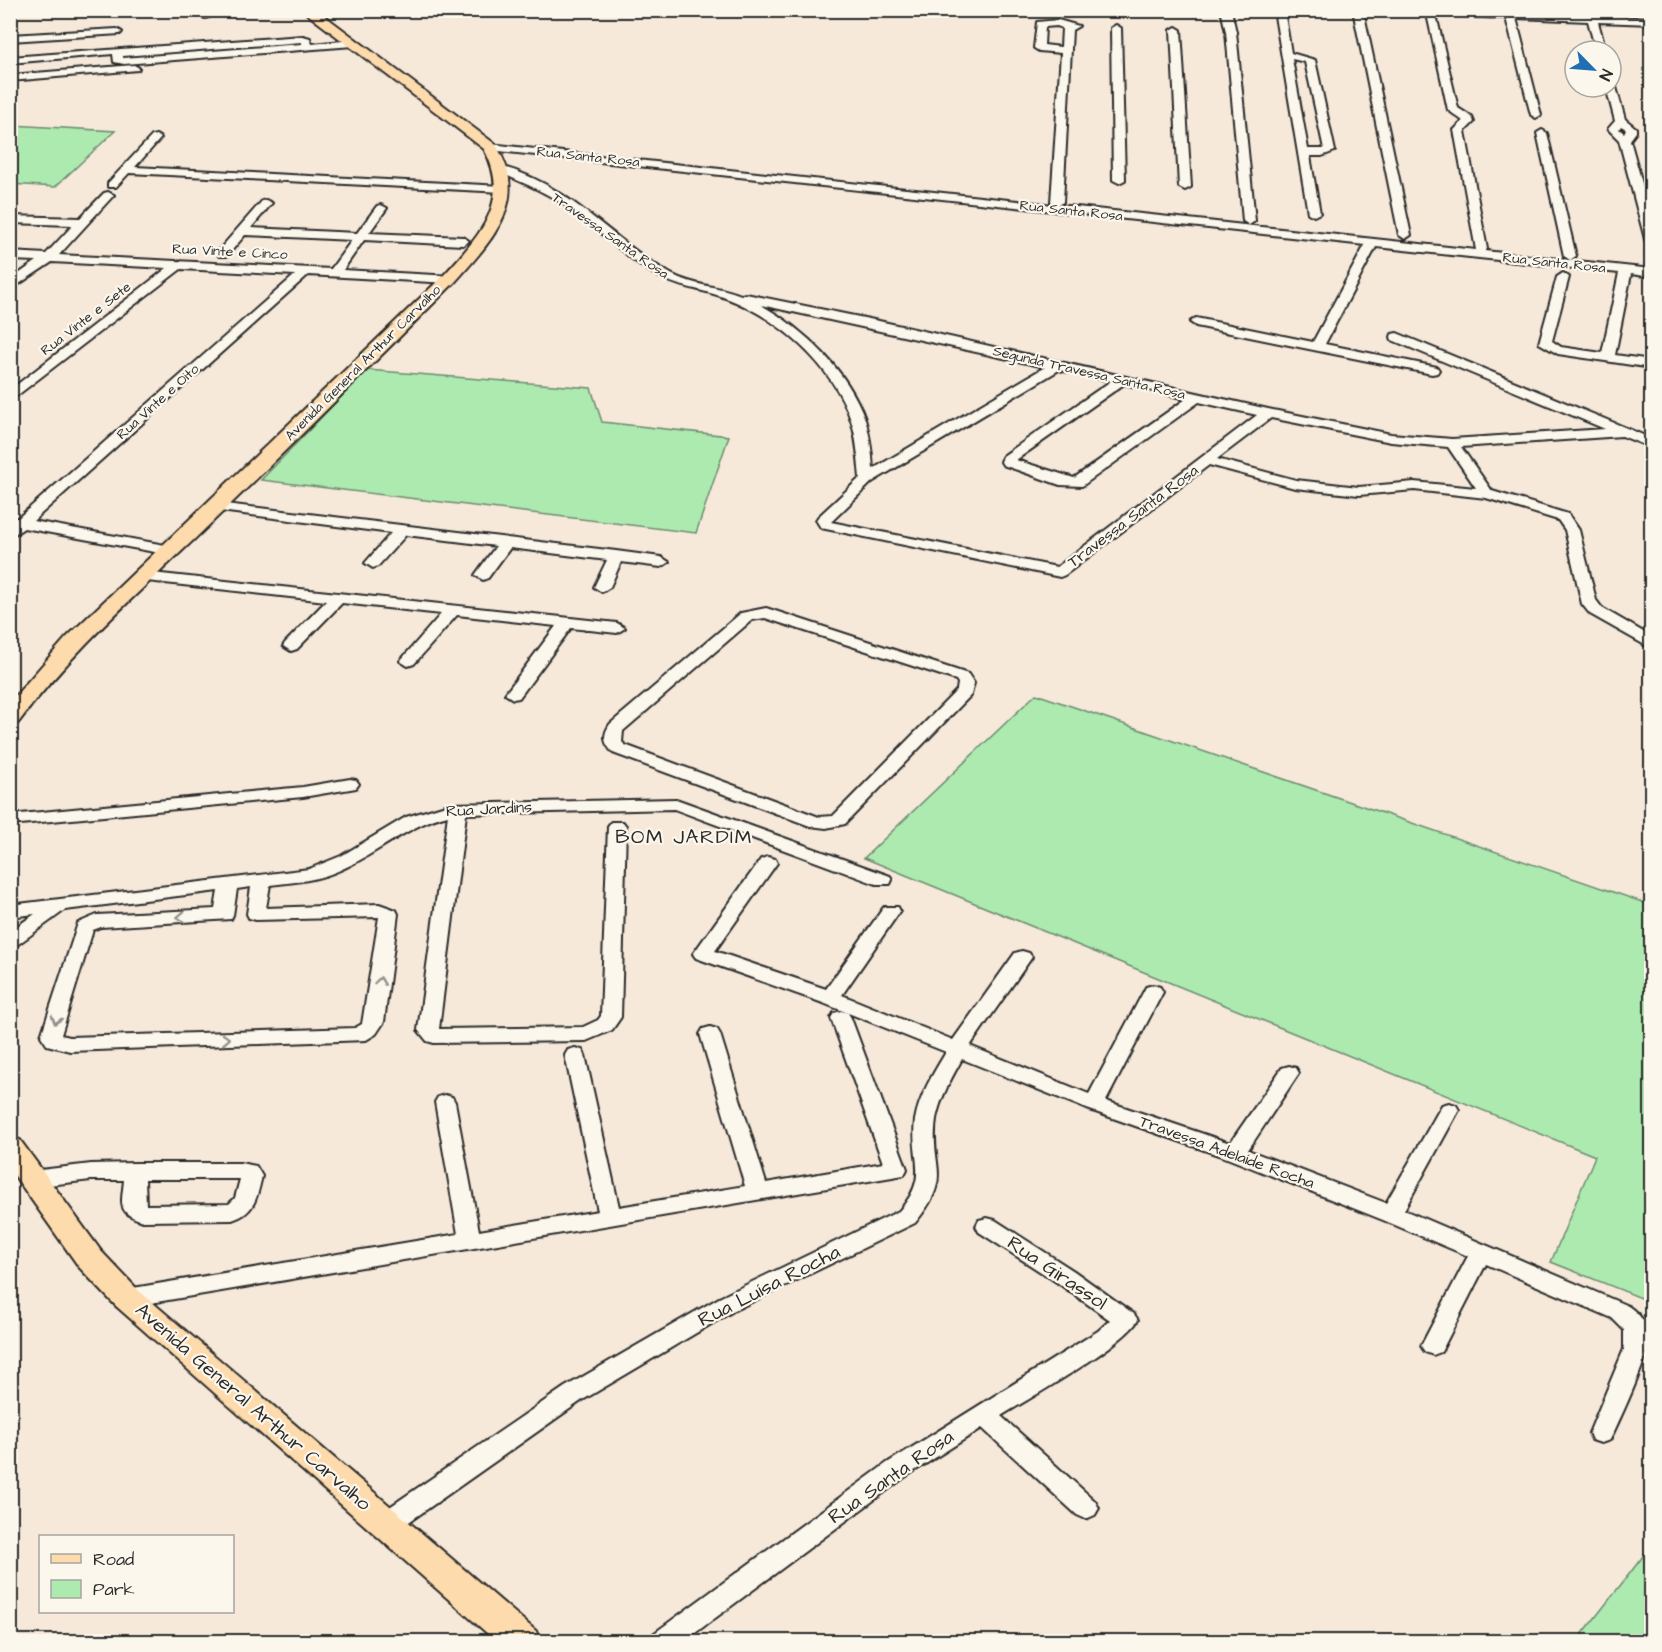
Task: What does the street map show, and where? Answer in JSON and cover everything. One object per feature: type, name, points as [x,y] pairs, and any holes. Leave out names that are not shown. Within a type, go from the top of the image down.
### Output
[{"type":"main road","name":"Avenida General Arthur Carvalho","points":[[10,718],[59,658],[449,279],[490,230],[498,215],[503,189],[503,170],[490,147],[308,10]]},
{"type":"main road","name":"Avenida General Arthur Carvalho","points":[[10,1147],[90,1259],[127,1298],[524,1641]]},
{"type":"street","points":[[195,10],[205,15],[229,10]]},
{"type":"street","points":[[1226,10],[1231,34],[1249,221]]},
{"type":"street","points":[[1279,10],[1314,213]]},
{"type":"street","points":[[1396,10],[1432,13],[1470,12],[1511,17],[1579,14],[1592,20],[1652,21]]},
{"type":"street","points":[[1358,11],[1405,235]]},
{"type":"street","points":[[1432,13],[1448,117],[1459,130],[1481,249]]},
{"type":"street","points":[[1511,17],[1536,115],[1533,125],[1542,133],[1570,256]]},
{"type":"street","points":[[1592,20],[1598,39]]},
{"type":"street","points":[[1057,202],[1065,50],[1067,28],[1072,27],[1058,23],[1041,24],[1039,48],[1065,50]]},
{"type":"street","points":[[1116,30],[1119,180]]},
{"type":"street","points":[[10,38],[117,32]]},
{"type":"street","points":[[1176,32],[1185,188]]},
{"type":"street","points":[[307,47],[307,40],[303,39],[118,53],[118,60],[307,47],[358,47]]},
{"type":"street","points":[[10,78],[358,47]]},
{"type":"street","points":[[10,60],[118,51]]},
{"type":"street","points":[[1287,55],[1310,60],[1329,151],[1304,152]]},
{"type":"street","points":[[1614,99],[1620,121],[1613,129],[1624,139],[1652,243]]},
{"type":"street","points":[[10,286],[50,258],[156,138]]},
{"type":"street","name":"Rua Santa Rosa","points":[[490,147],[818,185],[1652,273]]},
{"type":"street","points":[[126,170],[503,189]]},
{"type":"street","name":"Travessa Santa Rosa","points":[[503,170],[573,206],[667,277],[687,285],[727,294],[763,311],[804,345],[833,376],[856,414],[863,442],[867,479],[827,516],[823,523],[1060,572],[1268,413]]},
{"type":"street","points":[[223,253],[266,203]]},
{"type":"street","points":[[335,273],[381,208]]},
{"type":"street","points":[[10,219],[83,222]]},
{"type":"street","points":[[243,231],[463,241]]},
{"type":"street","points":[[1317,347],[1372,243]]},
{"type":"street","name":"Rua Vinte e Cinco","points":[[10,256],[449,279]]},
{"type":"street","name":"Rua Vinte e Sete","points":[[10,397],[179,264]]},
{"type":"street","name":"Rua Vinte e Oito","points":[[14,526],[306,271]]},
{"type":"street","points":[[1608,357],[1626,271]]},
{"type":"street","points":[[1563,277],[1545,344],[1558,350],[1608,357],[1651,370]]},
{"type":"street","name":"Segunda Travessa Santa Rosa","points":[[727,294],[789,305],[1365,434],[1452,443],[1624,432]]},
{"type":"street","points":[[1196,322],[1432,370]]},
{"type":"street","name":"Segunda Travessa Santa Rosa","points":[[1397,337],[1652,444]]},
{"type":"street","points":[[867,479],[1057,365]]},
{"type":"street","points":[[1122,380],[1008,459],[1008,462],[1065,482],[1077,483],[1197,397]]},
{"type":"street","points":[[1452,443],[1487,494]]},
{"type":"street","name":"Travessa Santa Rosa","points":[[1206,460],[1295,484],[1332,489],[1378,491],[1414,486],[1487,494],[1563,517],[1572,530],[1588,601],[1596,612],[1652,644]]},
{"type":"street","points":[[216,507],[662,562]]},
{"type":"street","points":[[14,526],[171,550]]},
{"type":"street","points":[[373,563],[403,530]]},
{"type":"street","points":[[483,574],[507,543]]},
{"type":"street","points":[[602,587],[616,556]]},
{"type":"street","points":[[143,577],[617,628]]},
{"type":"street","points":[[291,646],[337,599]]},
{"type":"street","points":[[408,661],[452,611]]},
{"type":"street","points":[[766,613],[962,677],[966,683],[965,691],[839,820],[826,824],[816,822],[720,787],[619,749],[612,735],[616,729],[747,616],[766,613]]},
{"type":"street","points":[[513,694],[567,623]]},
{"type":"street","points":[[10,820],[303,792],[350,784]]},
{"type":"street","points":[[694,810],[720,787]]},
{"type":"street","name":"Rua Jardins","points":[[10,911],[323,872],[419,816],[435,811],[458,809],[668,802],[883,880]]},
{"type":"street","points":[[458,809],[428,1030],[434,1036],[586,1034],[605,1025],[611,1017],[617,826]]},
{"type":"street","name":"Travessa Adelaíde Rocha","points":[[768,864],[703,954],[830,998],[957,1047],[1094,1104],[1235,1154],[1391,1214],[1620,1312],[1633,1321],[1638,1330],[1636,1349],[1601,1433]]},
{"type":"street","points":[[256,914],[261,881]]},
{"type":"street","points":[[224,915],[228,885]]},
{"type":"street","name":"Rua Jardins","points":[[10,941],[62,903]]},
{"type":"street","points":[[379,910],[389,914],[374,1022],[369,1029],[359,1035],[70,1044],[54,1040],[51,1036],[84,930],[88,924],[97,921],[224,915],[379,910]]},
{"type":"street","points":[[830,998],[891,911]]},
{"type":"street","name":"Rua Luísa Rocha","points":[[387,1523],[573,1394],[727,1304],[907,1217],[927,1192],[929,1179],[926,1119],[931,1102],[957,1047],[1022,957]]},
{"type":"street","points":[[1094,1104],[1153,992]]},
{"type":"street","points":[[127,1298],[896,1169],[841,1018]]},
{"type":"street","points":[[710,1034],[758,1192]]},
{"type":"street","points":[[575,1055],[610,1216]]},
{"type":"street","points":[[1235,1154],[1289,1073]]},
{"type":"street","points":[[445,1102],[470,1240]]},
{"type":"street","points":[[1391,1214],[1449,1110]]},
{"type":"street","points":[[32,1179],[91,1172],[135,1171],[240,1171],[248,1172],[251,1176],[244,1206],[240,1210],[143,1213],[133,1208],[135,1171]]},
{"type":"street","name":"Rua Girassol","points":[[987,1226],[1126,1320]]},
{"type":"street","points":[[1433,1346],[1481,1252]]},
{"type":"street","name":"Rua Santa Rosa","points":[[662,1641],[896,1470],[1106,1337],[1126,1320]]},
{"type":"street","points":[[984,1414],[1086,1508]]},
{"type":"green space","points":[[10,125],[115,131],[55,187],[11,184]]},
{"type":"green space","points":[[367,370],[591,388],[602,422],[729,436],[696,533],[261,480]]},
{"type":"green space","points":[[1036,694],[1651,905],[1651,1302],[1551,1262],[1595,1156],[864,858]]},
{"type":"green space","points":[[1651,1546],[1651,1641],[1577,1641]]},
{"type":"district","name":"BOM JARDIM","points":[[684,837]]}]
